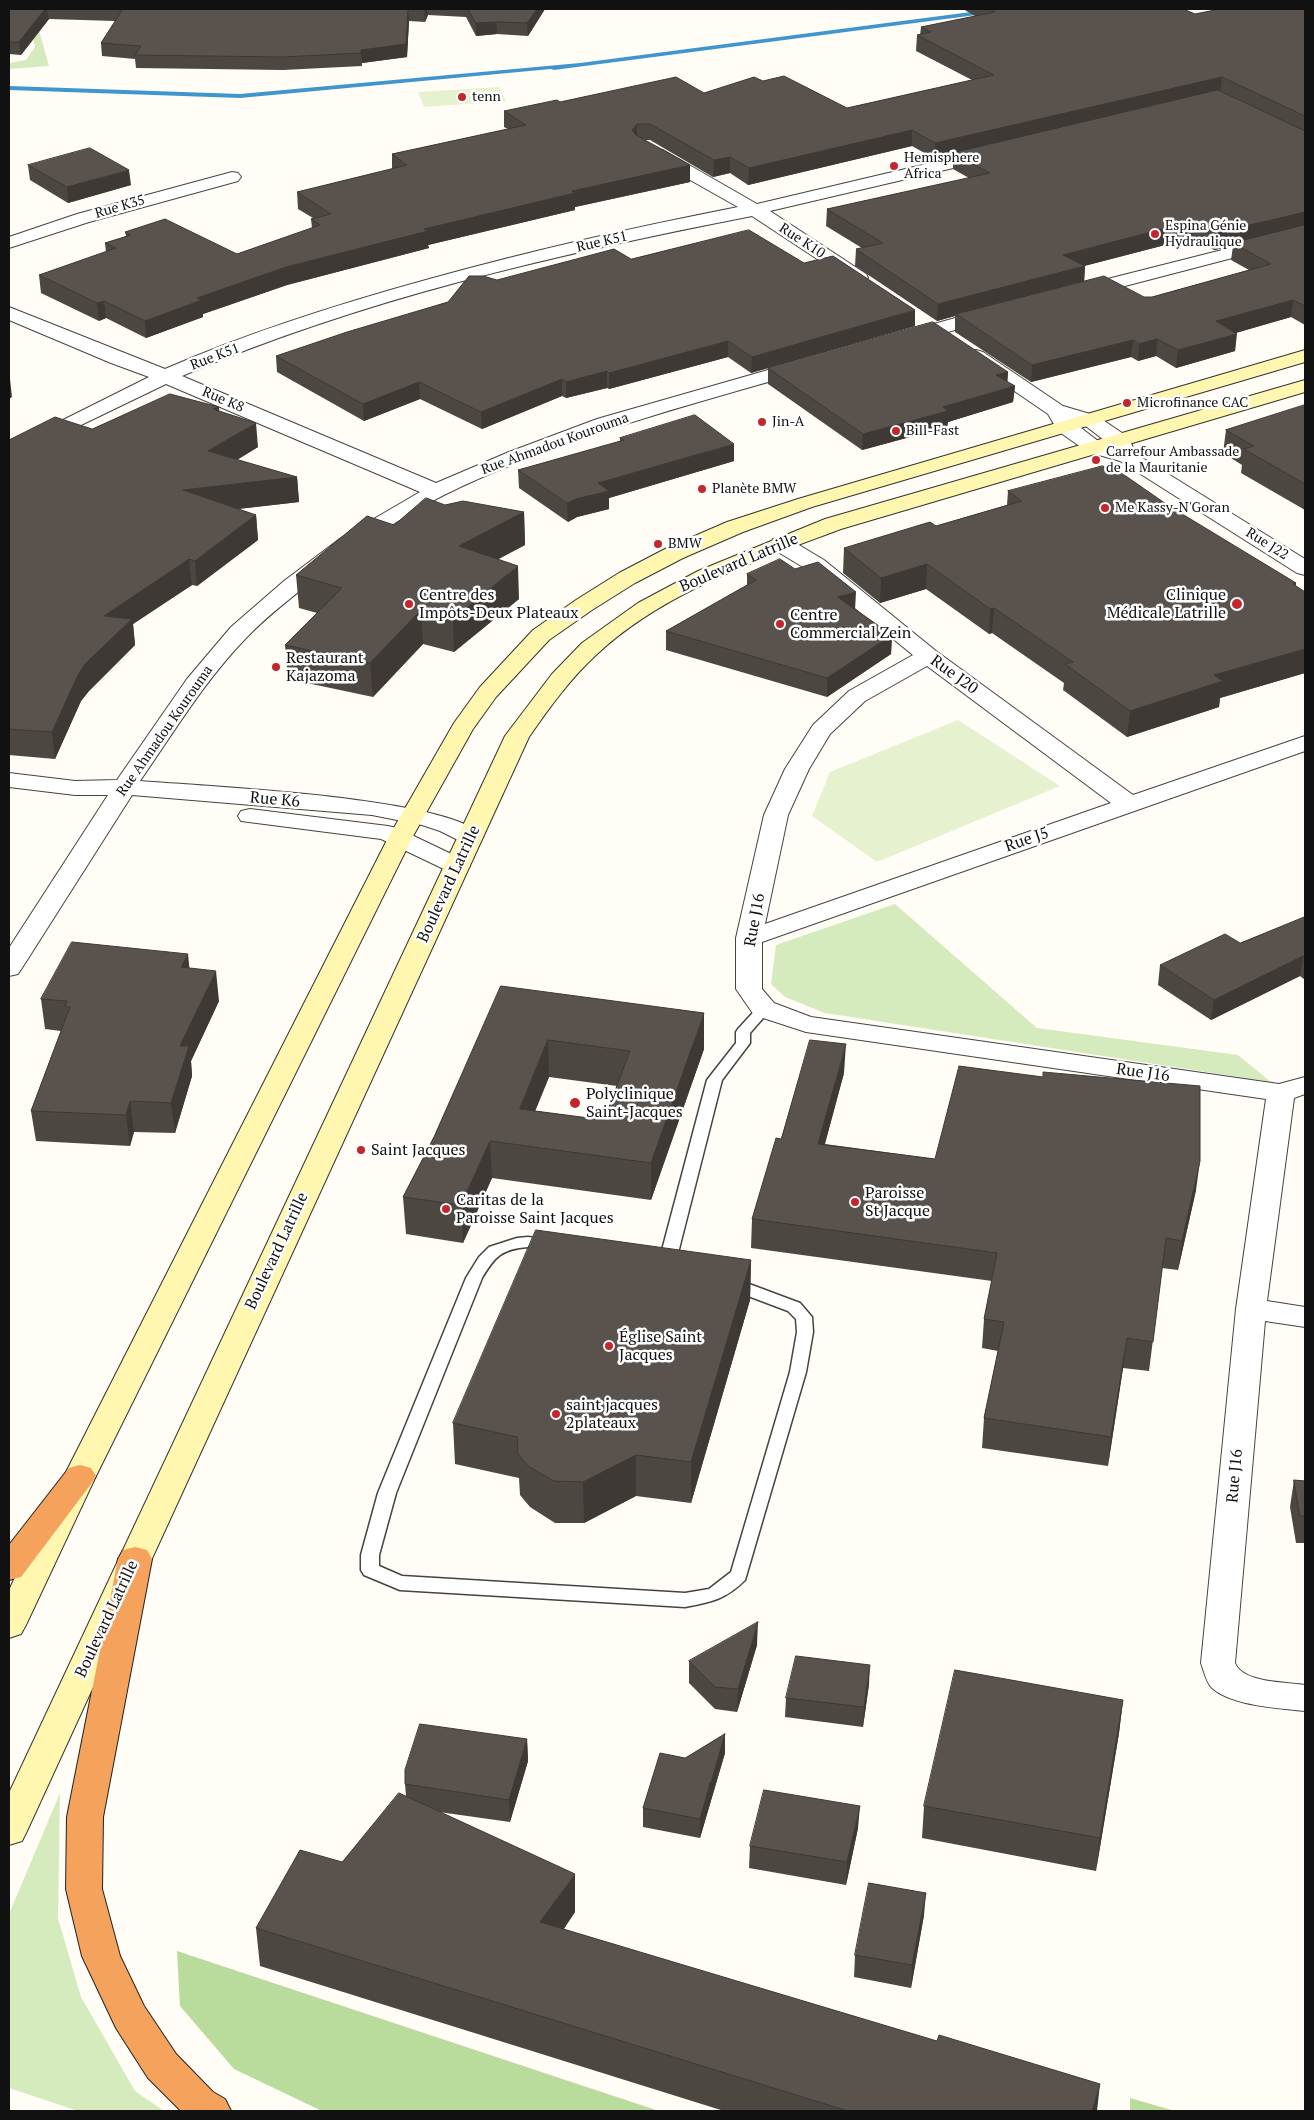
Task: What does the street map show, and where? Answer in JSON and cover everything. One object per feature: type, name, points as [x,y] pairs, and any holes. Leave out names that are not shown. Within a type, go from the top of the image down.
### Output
[{"type":"highway","points":[[9,1568],[80,1476]]},
{"type":"highway","points":[[135,1559],[86,1817],[84,1889],[101,1956],[130,2017],[162,2066],[199,2104],[211,2111]]},
{"type":"main road","name":"Boulevard Latrille","points":[[9,1625],[80,1476],[407,827],[462,728],[488,692],[541,635],[627,578],[675,553],[735,527],[1061,418],[1090,420],[1305,356]]},
{"type":"main road","name":"Boulevard Latrille","points":[[9,1831],[517,736],[543,701],[590,649],[666,596],[714,571],[833,524],[1095,448],[1124,449],[1305,386]]},
{"type":"street","name":"Rue K10","points":[[643,146],[754,210],[878,291]]},
{"type":"street","name":"Rue K51","points":[[9,455],[74,420],[165,376],[276,332],[394,295],[510,263],[649,231],[754,210],[1002,151]]},
{"type":"street","name":"Rue K35","points":[[9,243],[100,213],[232,177]]},
{"type":"street","points":[[1059,297],[1305,234]]},
{"type":"street","points":[[887,343],[927,323],[1011,309]]},
{"type":"street","name":"Rue K8","points":[[9,313],[118,359],[165,376],[436,491]]},
{"type":"street","points":[[927,323],[1061,418],[1095,448]]},
{"type":"street","name":"Rue Ahmadou Kourouma","points":[[9,968],[120,795],[195,684],[239,632],[292,586],[349,543],[436,491],[516,456],[604,423],[824,360]]},
{"type":"street","name":"Rue J22","points":[[1090,420],[1124,449],[1305,568]]},
{"type":"street","name":"Rue J20","points":[[782,544],[816,565],[928,656],[1129,804]]},
{"type":"street","name":"Rue J16","points":[[928,656],[857,696],[821,730],[797,769],[776,815],[748,938],[749,989],[764,1009],[806,1024],[1293,1089],[1251,1309],[1218,1663],[1224,1678],[1242,1689],[1305,1698]]},
{"type":"street","name":"Rue J5","points":[[748,938],[1305,743]]},
{"type":"street","name":"Rue K6","points":[[9,780],[388,833],[407,827],[449,826],[471,837]]},
{"type":"street","name":"Rue K6","points":[[407,827],[457,866]]},
{"type":"street","points":[[1251,1309],[1305,1317]]},
{"type":"lane","points":[[668,1260],[715,1080],[743,1043],[743,1032],[764,1009]]},
{"type":"lane","points":[[528,1242],[668,1260],[794,1307],[804,1317],[805,1332],[798,1372],[764,1492],[739,1574],[724,1590],[712,1596],[685,1600],[400,1584],[370,1570],[370,1555],[387,1493],[474,1278],[485,1260],[494,1250],[507,1243],[528,1242]]},
{"type":"green space","points":[[39,30],[49,66],[9,69],[9,63],[26,60],[35,47],[33,36]]},
{"type":"green space","name":"tenn","points":[[499,87],[506,101],[424,107],[418,92]]},
{"type":"green space","points":[[958,720],[1060,786],[877,862],[812,816],[830,772]]},
{"type":"green space","points":[[895,904],[1037,1028],[1238,1055],[1271,1082],[825,1013],[785,997],[771,984],[776,945]]},
{"type":"green space","points":[[60,1793],[58,1918],[81,1997],[135,2091],[164,2111],[78,2111],[9,2088],[9,1914]]},
{"type":"green space","points":[[177,1951],[659,2111],[322,2111],[234,2069],[180,2006]]},
{"type":"green space","points":[[1130,2098],[1175,2111],[1130,2111]]},
{"type":"building","points":[[9,9],[45,9],[19,42],[9,42]]},
{"type":"building","points":[[123,9],[408,9],[406,44],[361,50],[361,53],[282,57],[135,55],[141,46],[101,43]]},
{"type":"building","points":[[468,9],[537,9],[527,23],[476,23]]},
{"type":"building","points":[[991,9],[1183,9],[1195,14],[1220,9],[1305,9],[1305,116],[1222,77],[935,143],[912,130],[749,168],[730,157],[714,160],[650,124],[637,124],[632,130],[636,135],[690,165],[572,191],[575,193],[424,229],[428,231],[286,267],[197,298],[202,300],[145,321],[104,301],[97,303],[39,275],[116,248],[105,243],[131,235],[125,232],[165,219],[237,254],[320,225],[311,219],[331,214],[297,192],[407,165],[392,154],[526,125],[504,111],[557,100],[560,102],[676,77],[704,93],[754,77],[763,81],[784,76],[847,108],[994,75],[917,35],[931,32],[921,27],[995,12]]},
{"type":"building","points":[[1218,90],[1305,131],[1305,212],[1216,233],[1193,221],[1063,255],[1085,266],[938,304],[856,249],[883,243],[827,209],[990,173],[953,153]]},
{"type":"building","points":[[90,148],[129,170],[67,187],[28,165]]},
{"type":"building","points":[[1305,225],[1305,306],[1293,300],[1216,321],[1237,334],[1178,350],[1157,339],[1139,344],[1133,340],[1032,365],[956,314],[1104,276],[1144,297],[1152,297],[1271,264],[1233,243]]},
{"type":"building","points":[[749,230],[804,263],[833,256],[915,310],[752,357],[728,341],[609,373],[607,371],[566,382],[562,379],[481,412],[419,382],[363,404],[276,356],[347,332],[448,302],[469,276],[483,276],[497,280],[614,249],[631,259]]},
{"type":"building","points":[[933,322],[1008,372],[996,375],[1015,386],[943,407],[948,411],[863,434],[768,368]]},
{"type":"building","points":[[170,394],[219,407],[213,409],[256,423],[208,451],[297,477],[183,490],[256,515],[195,561],[189,559],[104,616],[132,619],[85,664],[52,732],[9,729],[9,440],[55,417],[92,429]]},
{"type":"building","points":[[1305,405],[1305,484],[1244,449],[1254,446],[1226,430]]},
{"type":"building","points":[[695,415],[734,444],[598,483],[609,491],[567,503],[518,470],[624,440],[620,438]]},
{"type":"building","points":[[1103,466],[1113,473],[1120,472],[1169,506],[1296,583],[1293,584],[1305,592],[1305,649],[1214,675],[1223,681],[1130,711],[1065,664],[1073,662],[994,608],[990,609],[927,564],[881,578],[844,548],[930,522],[936,526],[1022,501],[1008,491]]},
{"type":"building","points":[[426,498],[445,505],[463,501],[524,512],[459,546],[518,566],[453,619],[421,610],[370,663],[285,645],[342,588],[296,575],[367,516],[394,525]]},
{"type":"building","name":"Centre Commercial Zein","points":[[780,559],[795,569],[818,562],[856,592],[837,597],[892,635],[827,678],[666,631],[756,580],[747,574]]},
{"type":"building","points":[[1305,917],[1305,958],[1303,956],[1214,1000],[1160,965],[1225,934],[1240,943]]},
{"type":"building","points":[[72,942],[188,954],[181,967],[216,971],[180,1046],[189,1046],[171,1103],[130,1101],[126,1115],[31,1111],[70,1007],[65,1006],[67,1001],[41,999]]},
{"type":"building","points":[[501,986],[704,1013],[651,1163],[490,1141],[461,1205],[403,1197],[434,1137]],"holes":[[[548,1040],[630,1051],[604,1120],[520,1109]]]},
{"type":"building","points":[[810,1040],[846,1044],[818,1144],[935,1159],[959,1066],[1043,1077],[1043,1072],[1200,1086],[1200,1161],[1182,1241],[1166,1238],[1153,1342],[1127,1338],[1111,1437],[984,1418],[1004,1322],[984,1319],[997,1253],[752,1219],[776,1138],[781,1139]]},
{"type":"building","points":[[536,1230],[751,1260],[691,1462],[636,1455],[583,1482],[554,1481],[528,1466],[518,1454],[517,1437],[453,1423]]},
{"type":"building","points":[[1294,1480],[1305,1481],[1305,1516],[1300,1516]]},
{"type":"building","points":[[758,1622],[738,1689],[715,1687],[689,1661]]},
{"type":"building","points":[[796,1656],[870,1665],[864,1707],[786,1698]]},
{"type":"building","points":[[955,1670],[1123,1700],[1100,1838],[924,1806]]},
{"type":"building","points":[[420,1724],[527,1739],[509,1800],[405,1784],[405,1770]]},
{"type":"building","points":[[725,1734],[700,1819],[643,1808],[660,1753],[685,1758]]},
{"type":"building","points":[[764,1790],[860,1806],[847,1862],[750,1846]]},
{"type":"building","points":[[399,1793],[575,1874],[540,1922],[937,2041],[939,2035],[1100,2084],[1092,2111],[848,2111],[256,1928],[300,1850],[342,1862]]},
{"type":"building","points":[[869,1883],[926,1893],[912,1965],[855,1955]]},
{"type":"waterway","points":[[9,88],[240,96],[578,64],[554,68],[1007,9]]},
{"type":"place","name":"tenn","points":[[462,97]]},
{"type":"place","name":"Hemisphere Africa","points":[[894,166]]},
{"type":"place","name":"Espina Génie Hydraulique","points":[[1155,234]]},
{"type":"place","name":"Microfinance CAC","points":[[1127,403]]},
{"type":"place","name":"Jin-A","points":[[762,422]]},
{"type":"place","name":"Bill-Fast","points":[[896,431]]},
{"type":"place","name":"Carrefour Ambassade de la Mauritanie","points":[[1096,460]]},
{"type":"place","name":"Planète BMW","points":[[702,489]]},
{"type":"place","name":"Me Kassy-N'Goran","points":[[1105,508]]},
{"type":"place","name":"BMW","points":[[658,544]]},
{"type":"place","name":"Centre des Impôts-Deux Plateaux","points":[[409,604]]},
{"type":"place","name":"Clinique Médicale Latrille","points":[[1237,604]]},
{"type":"place","name":"Centre Commercial Zein","points":[[780,624]]},
{"type":"place","name":"Restaurant Kajazoma","points":[[276,667]]},
{"type":"place","name":"Polyclinique Saint-Jacques","points":[[575,1103]]},
{"type":"place","name":"Saint Jacques","points":[[361,1150]]},
{"type":"place","name":"Paroisse St Jacque","points":[[855,1202]]},
{"type":"place","name":"Caritas de la Paroisse Saint Jacques","points":[[446,1209]]},
{"type":"place","name":"Église Saint Jacques","points":[[609,1346]]},
{"type":"place","name":"saint jacques 2plateaux","points":[[556,1414]]}]
